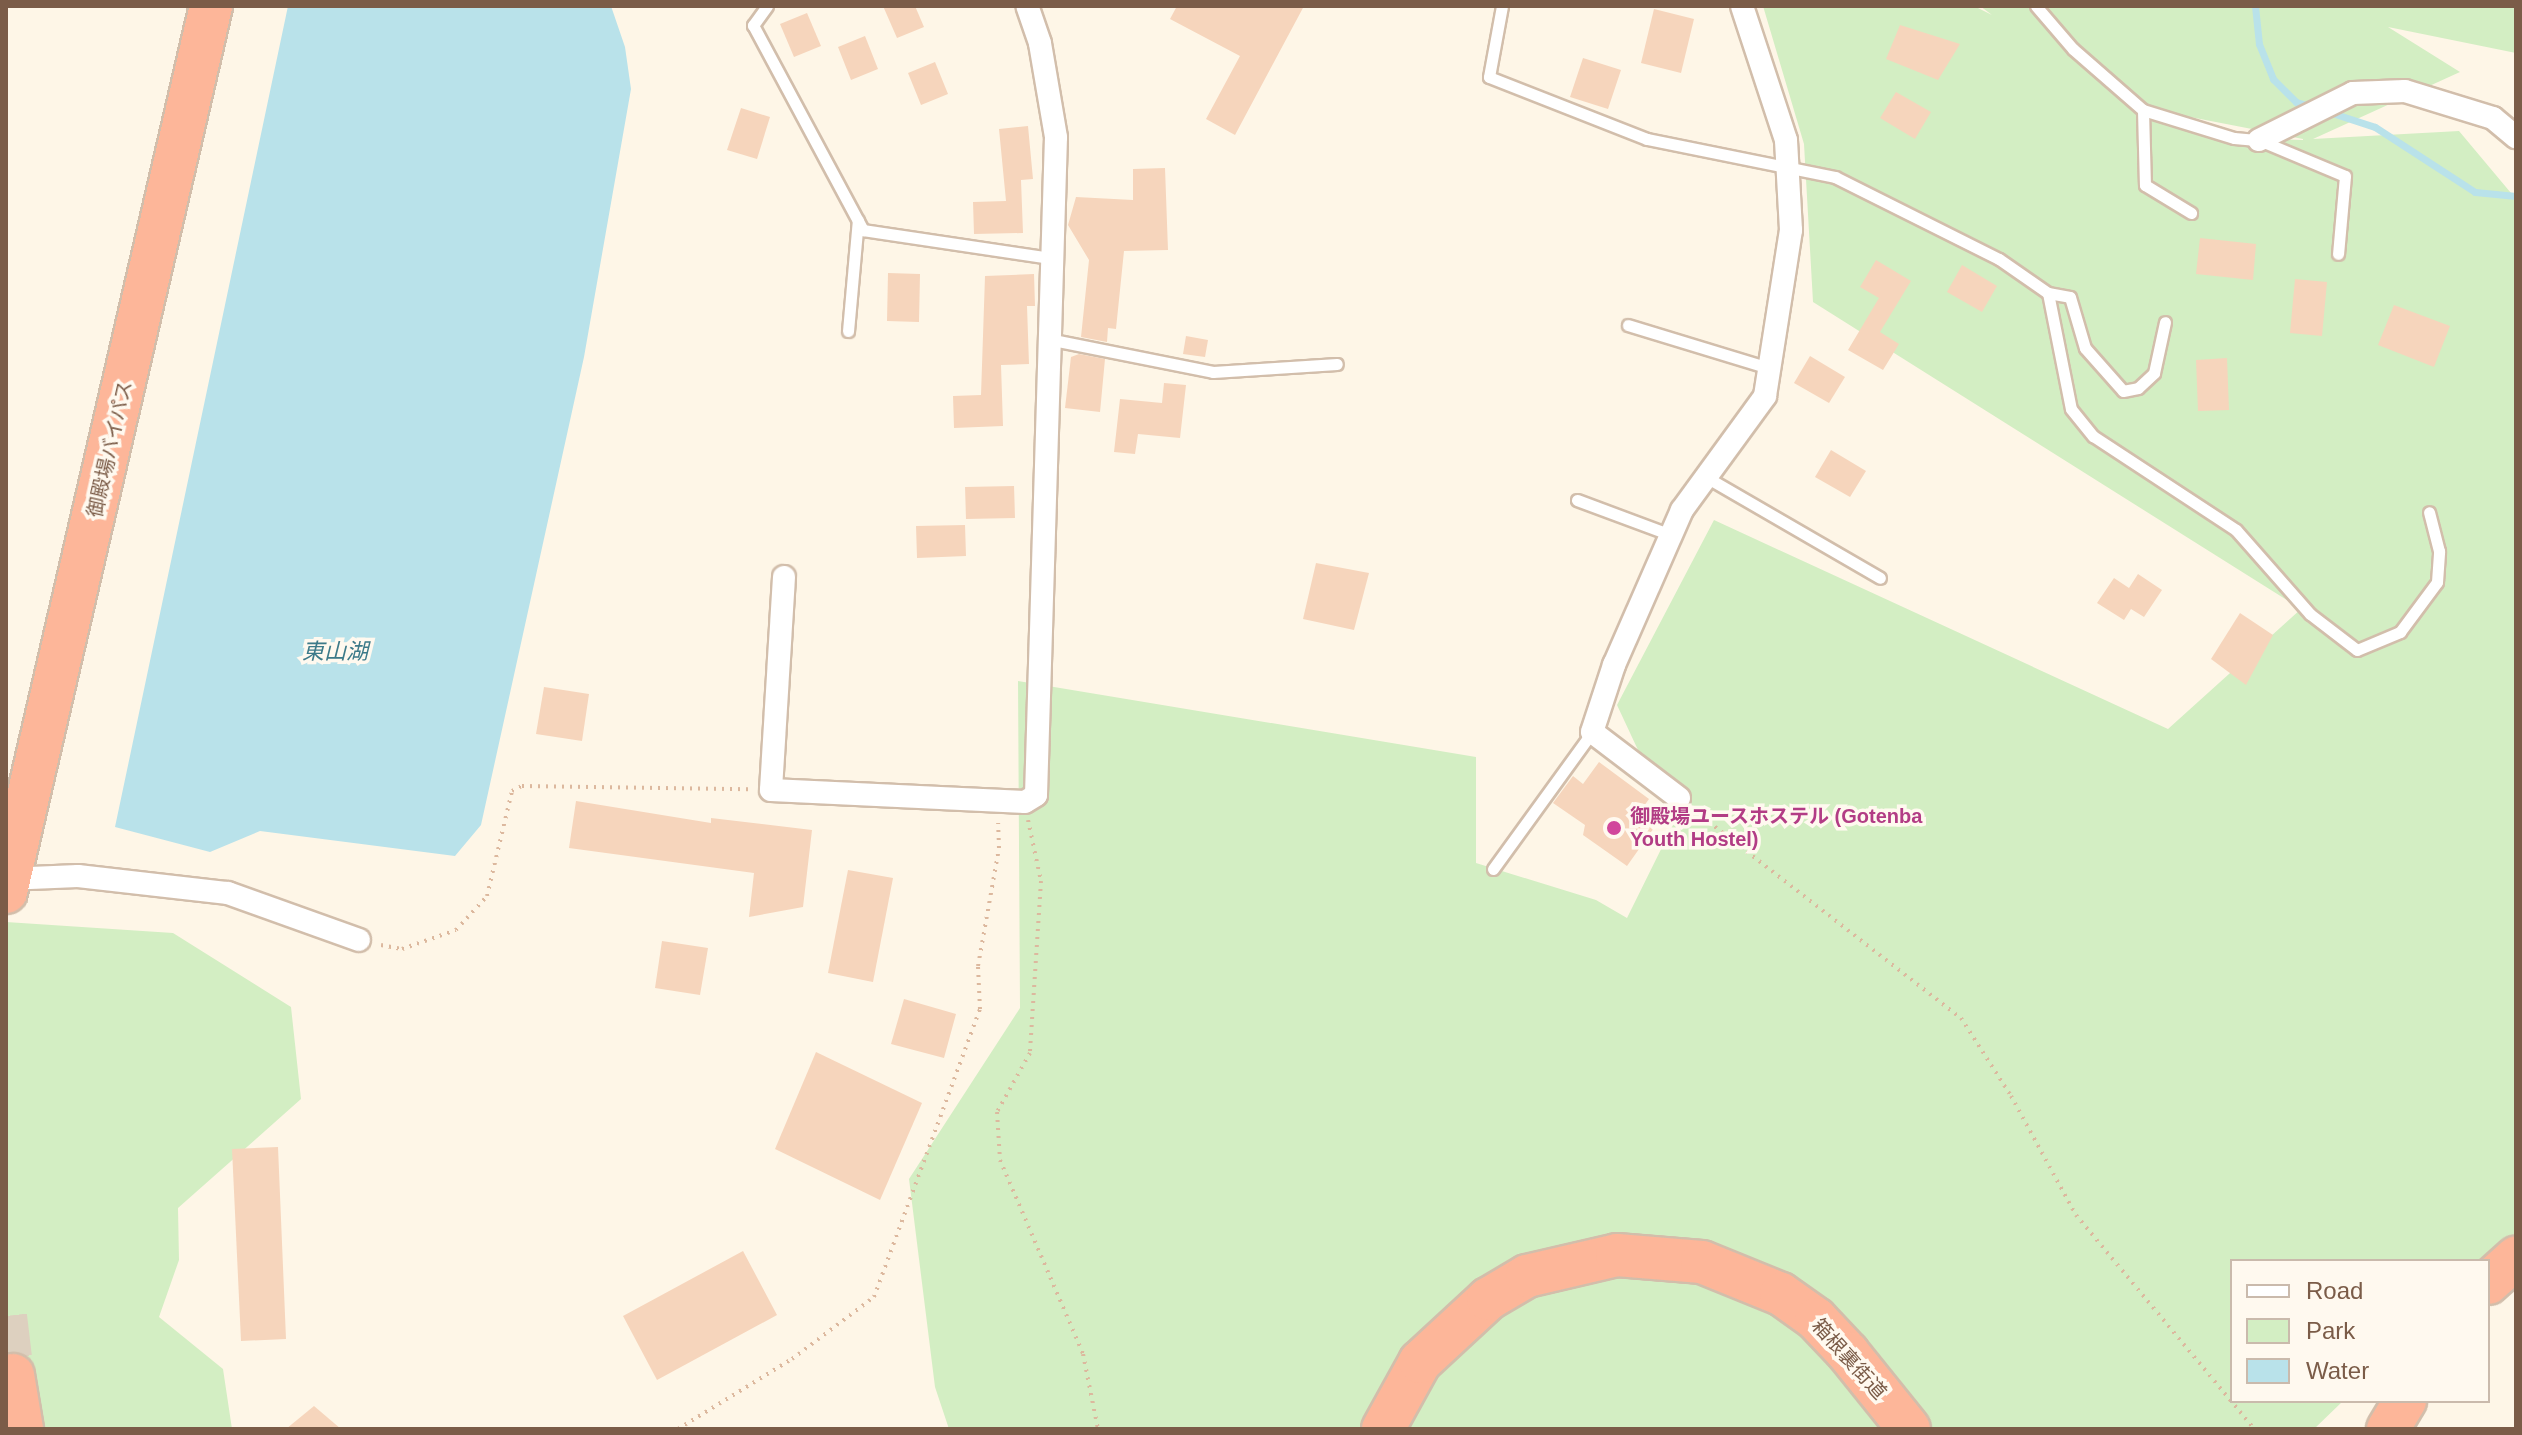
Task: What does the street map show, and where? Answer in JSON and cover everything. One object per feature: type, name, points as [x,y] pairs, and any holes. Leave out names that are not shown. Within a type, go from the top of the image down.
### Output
[{"type":"highway","name":"御殿場バイパス","points":[[7,883],[211,6]]},
{"type":"highway","name":"箱根裏街道","points":[[1383,1429],[1420,1362],[1488,1299],[1527,1276],[1571,1261],[1661,1255],[1702,1262],[1781,1294],[1837,1342],[1909,1429]]},
{"type":"highway","points":[[2490,1281],[2516,1258]]},
{"type":"highway","points":[[13,1375],[22,1429]]},
{"type":"highway","points":[[2388,1429],[2404,1403]]},
{"type":"street","points":[[784,577],[771,790],[1025,802],[1036,795],[1047,339],[1056,137],[1040,43],[1027,6]]},
{"type":"street","points":[[1679,798],[1592,732],[1614,665],[1671,535],[1706,477],[1765,396],[1791,230],[1788,166],[1786,140],[1742,6]]},
{"type":"street","points":[[2259,140],[2353,93],[2405,91],[2493,118],[2516,137]]},
{"type":"street","points":[[7,883],[78,876],[228,893],[359,940]]},
{"type":"lane","points":[[767,6],[753,25],[863,230],[1050,258]]},
{"type":"lane","points":[[1502,6],[1489,77],[1647,139],[1835,177],[1999,259],[2048,293],[2070,297],[2085,348],[2123,391],[2138,388],[2154,373],[2165,322]]},
{"type":"lane","points":[[2036,6],[2073,49],[2143,110],[2234,138],[2259,140],[2345,176],[2338,254]]},
{"type":"lane","points":[[2143,110],[2145,185],[2191,213]]},
{"type":"lane","points":[[848,331],[858,219]]},
{"type":"lane","points":[[2048,293],[2071,409],[2093,436],[2236,530],[2310,614],[2357,650],[2400,632],[2437,582],[2439,551],[2429,512]]},
{"type":"lane","points":[[1628,325],[1769,368]]},
{"type":"lane","points":[[1047,339],[1213,372],[1337,364]]},
{"type":"lane","points":[[1706,477],[1880,578]]},
{"type":"lane","points":[[1577,500],[1671,535]]},
{"type":"lane","points":[[1493,869],[1592,732]]},
{"type":"path","points":[[359,940],[402,949],[456,930],[487,896],[512,791],[522,786],[771,790]]},
{"type":"path","points":[[1679,798],[1961,1018],[2011,1096],[2076,1215],[2230,1400]]},
{"type":"path","points":[[678,1429],[792,1359],[874,1297],[980,1009],[978,966],[999,848],[998,801]]},
{"type":"path","points":[[1025,802],[1041,881],[1030,1053],[997,1112],[1000,1160],[1083,1354],[1098,1429]]},
{"type":"path","points":[[2232,1403],[2254,1429]]},
{"type":"green space","points":[[1763,6],[1974,6],[1992,15],[1980,6],[2516,6],[2516,53],[2388,27],[2460,72],[2313,139],[2459,131],[2516,199],[2516,1236],[2490,1261],[2230,1259],[2230,1403],[2341,1403],[2314,1429],[949,1429],[935,1387],[909,1179],[1020,1008],[1018,681],[1476,757],[1476,863],[1596,900],[1627,918],[1673,825],[1617,705],[1714,520],[2168,729],[2301,609],[1813,302],[1804,144]],"holes":[[[2154,110],[2303,139],[2234,138]]]},
{"type":"green space","points":[[6,922],[173,933],[291,1007],[301,1099],[178,1208],[179,1260],[159,1317],[223,1369],[232,1429],[6,1429]]},
{"type":"water","name":"東山湖","points":[[288,6],[611,6],[625,47],[631,89],[584,357],[481,825],[455,856],[260,831],[210,852],[115,827]]},
{"type":"building","points":[[883,6],[915,6],[924,27],[897,38]]},
{"type":"building","points":[[1177,6],[1304,6],[1235,135],[1206,119],[1240,56],[1170,19]]},
{"type":"building","points":[[1654,9],[1694,19],[1681,73],[1641,63]]},
{"type":"building","points":[[807,13],[821,46],[794,57],[780,24]]},
{"type":"building","points":[[1900,25],[1960,44],[1938,80],[1886,59]]},
{"type":"building","points":[[865,36],[878,69],[851,80],[838,47]]},
{"type":"building","points":[[1583,58],[1621,70],[1608,109],[1570,97]]},
{"type":"building","points":[[935,62],[948,94],[921,105],[908,73]]},
{"type":"building","points":[[1896,92],[1931,112],[1915,139],[1880,118]]},
{"type":"building","points":[[741,108],[770,117],[757,159],[727,150]]},
{"type":"building","points":[[1028,126],[1033,179],[1021,180],[1023,233],[974,234],[973,202],[1006,201],[999,129]]},
{"type":"building","points":[[1165,168],[1168,250],[1124,251],[1116,329],[1108,328],[1107,342],[1081,337],[1089,260],[1068,225],[1076,197],[1133,200],[1133,169]]},
{"type":"building","points":[[2200,238],[2256,244],[2253,280],[2196,274]]},
{"type":"building","points":[[1876,260],[1911,281],[1880,332],[1899,344],[1883,370],[1848,350],[1879,298],[1860,287]]},
{"type":"building","points":[[1962,265],[1997,286],[1982,312],[1947,292]]},
{"type":"building","points":[[888,273],[920,274],[919,322],[887,321]]},
{"type":"building","points":[[1034,274],[1035,306],[1027,306],[1029,364],[1001,365],[1003,426],[954,428],[953,396],[981,395],[985,276]]},
{"type":"building","points":[[2295,279],[2327,282],[2322,336],[2290,333]]},
{"type":"building","points":[[2394,305],[2450,326],[2434,367],[2378,345]]},
{"type":"building","points":[[1186,336],[1208,340],[1205,357],[1183,354]]},
{"type":"building","points":[[1079,354],[1105,359],[1100,412],[1065,408],[1071,357]]},
{"type":"building","points":[[1810,356],[1845,377],[1829,403],[1794,383]]},
{"type":"building","points":[[2227,358],[2229,410],[2198,411],[2196,360]]},
{"type":"building","points":[[1164,383],[1186,385],[1180,438],[1138,434],[1135,454],[1114,452],[1120,399],[1162,403]]},
{"type":"building","points":[[1831,450],[1866,471],[1850,497],[1815,477]]},
{"type":"building","points":[[1014,486],[1015,518],[966,519],[965,487]]},
{"type":"building","points":[[965,525],[966,556],[917,558],[916,526]]},
{"type":"building","points":[[1316,563],[1369,573],[1354,630],[1303,619]]},
{"type":"building","points":[[2138,574],[2162,590],[2144,617],[2131,609],[2124,620],[2097,603],[2114,578],[2129,588]]},
{"type":"building","points":[[2240,613],[2273,635],[2246,685],[2211,659]]},
{"type":"building","points":[[544,687],[589,694],[582,741],[536,734]]},
{"type":"building","points":[[1599,762],[1649,799],[1644,806],[1661,818],[1627,866],[1583,835],[1585,825],[1553,803],[1573,776],[1583,784]]},
{"type":"building","points":[[576,801],[711,823],[711,818],[812,830],[803,907],[749,917],[754,873],[569,848]]},
{"type":"building","points":[[848,870],[893,878],[873,982],[828,973]]},
{"type":"building","points":[[662,941],[708,948],[700,995],[655,988]]},
{"type":"building","points":[[904,999],[956,1014],[944,1058],[891,1044]]},
{"type":"building","points":[[816,1052],[922,1103],[880,1200],[775,1149]]},
{"type":"building","points":[[278,1147],[286,1339],[241,1341],[232,1149]]},
{"type":"building","points":[[743,1251],[777,1315],[657,1380],[623,1316]]},
{"type":"building","points":[[314,1406],[341,1429],[286,1429]]},
{"type":"waterway","points":[[2255,6],[2259,44],[2273,79],[2296,102],[2313,107]]},
{"type":"waterway","points":[[2329,112],[2375,127],[2475,192],[2516,196]]},
{"type":"tunnel","points":[[6,1316],[13,1375]]},
{"type":"place","name":"御殿場ユースホステル (Gotenba Youth Hostel)","points":[[1614,828]]}]
